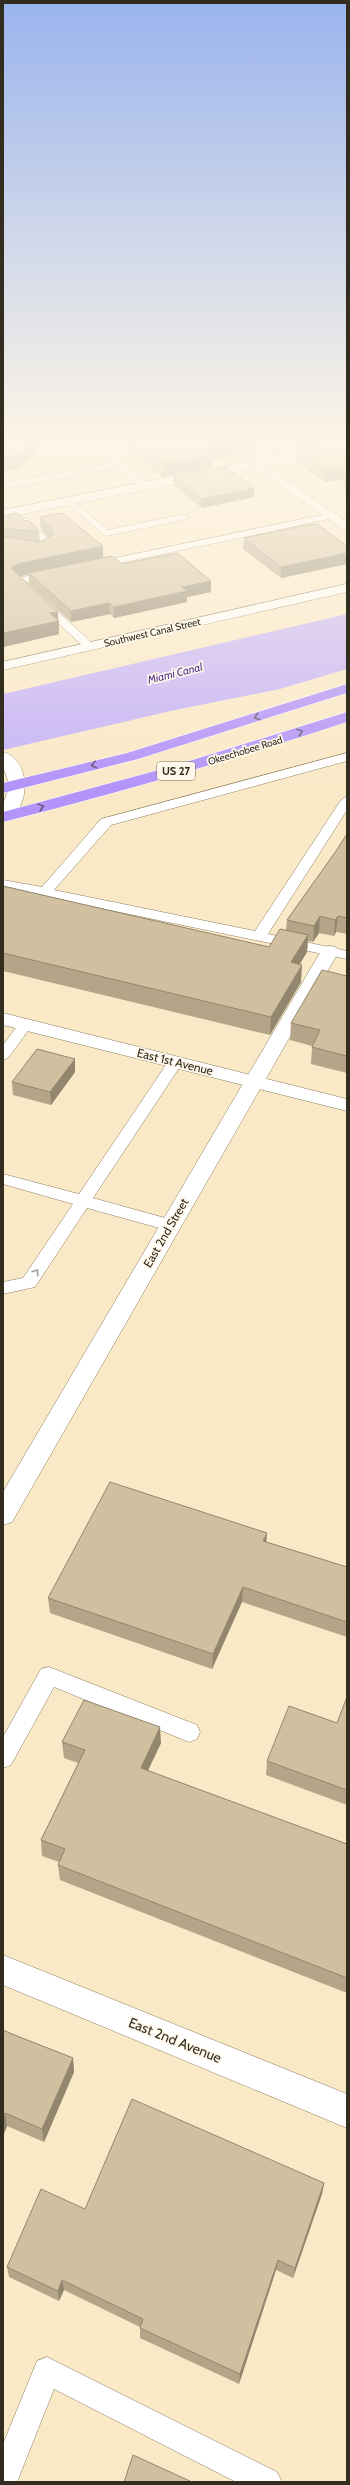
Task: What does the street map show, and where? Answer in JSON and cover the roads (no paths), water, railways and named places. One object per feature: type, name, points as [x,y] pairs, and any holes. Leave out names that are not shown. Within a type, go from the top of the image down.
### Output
[{"type":"highway","name":"US 27","points":[[3,788],[132,756],[347,688]]},
{"type":"highway","name":"Okeechobee Road","points":[[3,816],[160,776],[250,749],[347,717]]},
{"type":"street","name":"Southwest Canal Street","points":[[3,666],[347,588]]},
{"type":"street","points":[[3,757],[14,771],[20,784],[15,799],[3,816]]},
{"type":"street","name":"East 2nd Street","points":[[3,1515],[254,1082],[339,953]]},
{"type":"street","name":"East 1st Avenue","points":[[3,1019],[347,1105]]},
{"type":"street","name":"East 2nd Avenue","points":[[3,1970],[347,2111]]},
{"type":"lane","points":[[88,566],[137,556]]},
{"type":"lane","points":[[65,571],[18,581],[89,646]]},
{"type":"lane","points":[[45,892],[106,822],[347,757]]},
{"type":"lane","points":[[259,936],[347,800]]},
{"type":"lane","points":[[3,884],[339,953]]},
{"type":"lane","points":[[3,1055],[26,1024]]},
{"type":"lane","points":[[3,1288],[29,1283],[175,1062]]},
{"type":"lane","points":[[3,1179],[170,1225]]},
{"type":"lane","points":[[3,1758],[49,1676],[190,1732]]},
{"type":"lane","points":[[3,2480],[47,2371],[267,2482]]},
{"type":"water","name":"Miami Canal","points":[[347,614],[347,669],[280,689],[175,710],[3,750],[3,694]]}]
